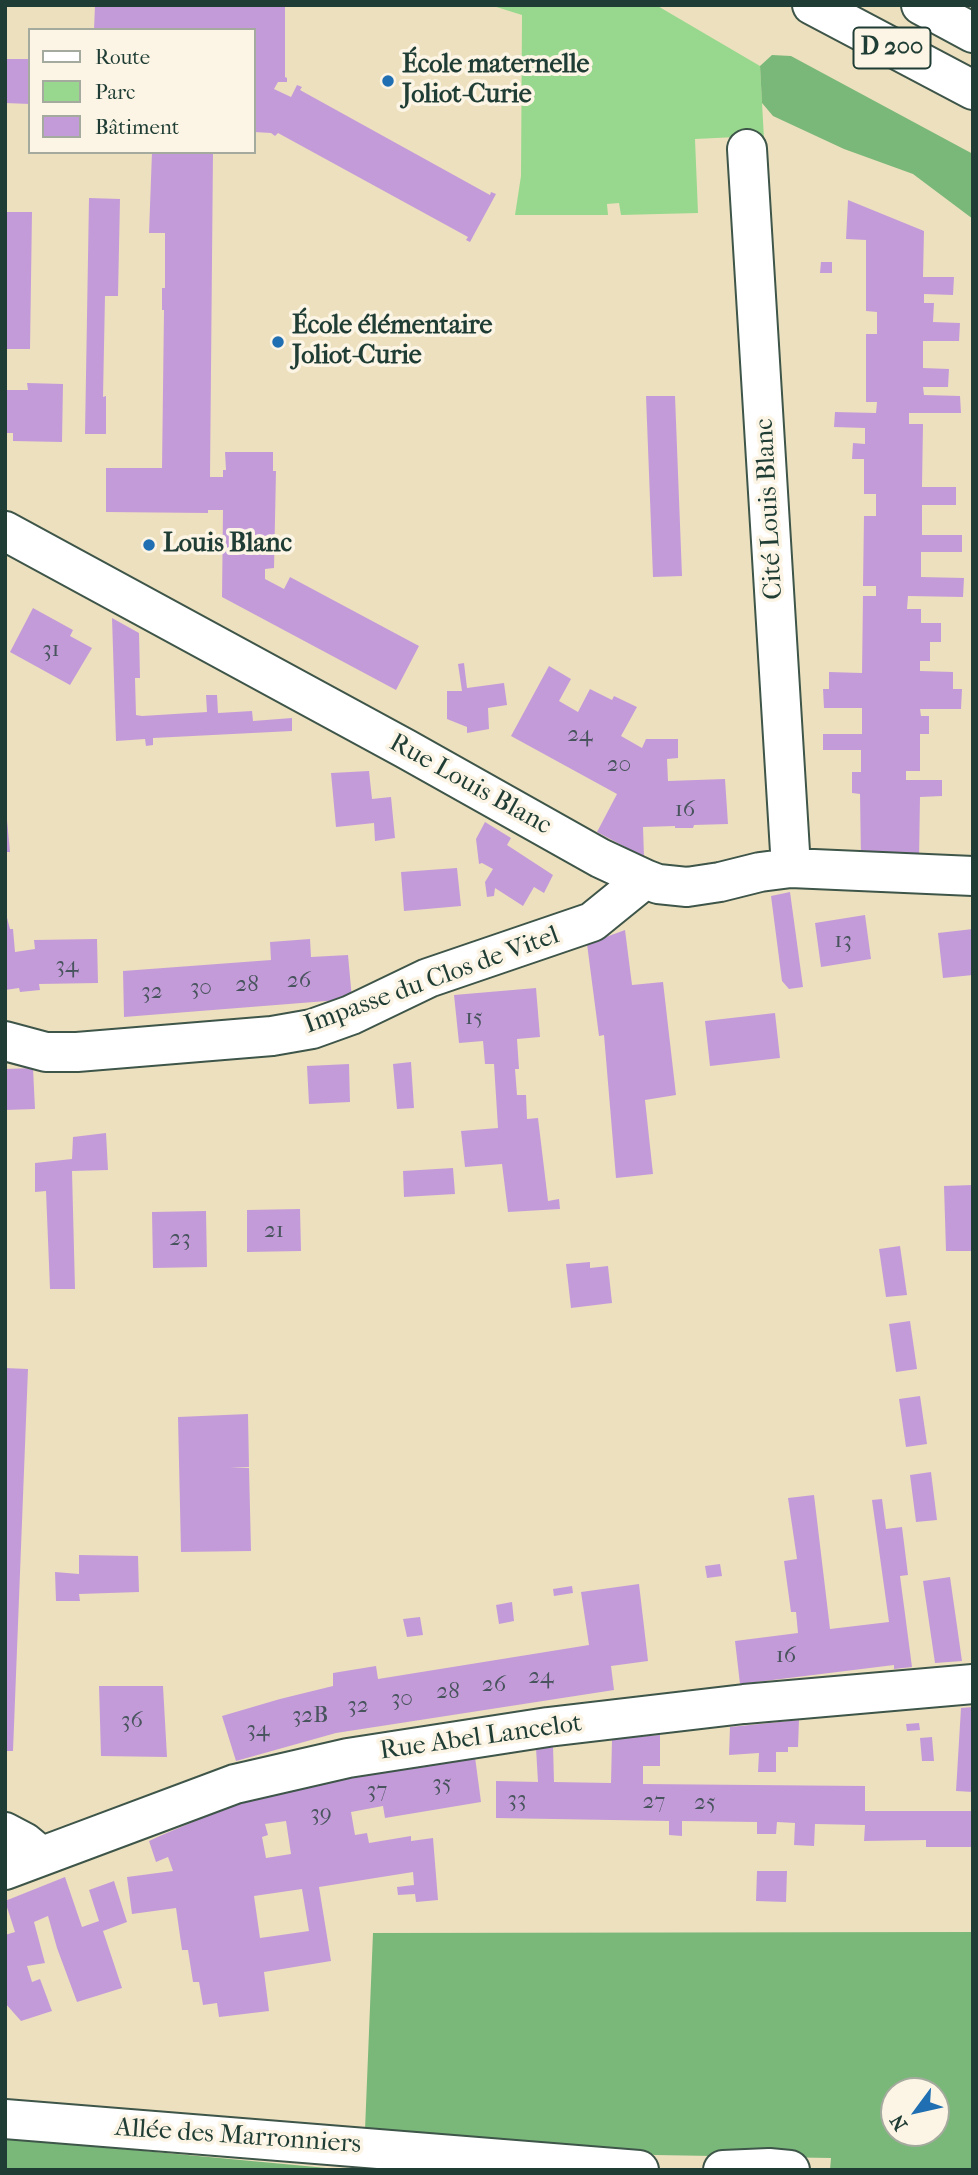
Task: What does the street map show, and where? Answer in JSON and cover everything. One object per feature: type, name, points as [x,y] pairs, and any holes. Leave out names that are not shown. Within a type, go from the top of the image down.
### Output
[{"type":"street","name":"D 200","points":[[812,5],[973,90]]},
{"type":"street","name":"D 200","points":[[921,5],[973,33]]},
{"type":"street","points":[[965,5],[973,11]]},
{"type":"street","name":"Cité Louis Blanc","points":[[747,149],[791,868]]},
{"type":"street","name":"Rue Louis Blanc","points":[[5,531],[406,749],[607,862],[658,884],[687,887],[791,868],[973,876]]},
{"type":"street","name":"Impasse du Clos de Vitel","points":[[5,1041],[46,1052],[77,1052],[312,1029],[351,1015],[428,978],[592,922],[645,879]]},
{"type":"street","name":"Rue Abel Lancelot","points":[[5,1870],[235,1784],[348,1758],[548,1727],[744,1704],[973,1684]]},
{"type":"street","points":[[5,1832],[24,1842],[41,1856]]},
{"type":"street","name":"Allée des Marronniers","points":[[5,2119],[639,2170]]},
{"type":"street","points":[[723,2170],[790,2170]]},
{"type":"green space","points":[[490,5],[656,5],[760,66],[764,139],[695,139],[698,213],[621,215],[619,203],[607,204],[608,215],[515,215],[521,176],[522,15]]},
{"type":"green space","points":[[772,55],[791,56],[973,154],[973,219],[913,174],[844,149],[773,116],[762,103],[760,66]]},
{"type":"green space","points":[[973,1932],[973,2170],[830,2170],[831,2158],[655,2155],[365,2130],[373,1933]]},
{"type":"green space","points":[[5,2138],[348,2170],[5,2170]]},
{"type":"building","points":[[95,5],[285,5],[287,82],[278,82],[274,89],[291,97],[297,85],[302,87],[300,90],[490,195],[491,192],[496,194],[470,242],[466,240],[468,237],[278,133],[275,136],[271,133],[256,132],[256,28],[94,28]]},
{"type":"building","points":[[5,59],[28,59],[28,104],[5,103]]},
{"type":"building","points":[[152,154],[213,154],[210,477],[223,477],[223,470],[226,470],[225,452],[273,452],[273,471],[276,471],[274,568],[265,569],[265,579],[284,589],[290,577],[419,646],[396,690],[222,597],[223,510],[208,510],[208,513],[106,512],[106,468],[162,468],[162,288],[165,288],[165,233],[149,233]]},
{"type":"building","points":[[89,198],[120,199],[118,296],[105,296],[103,397],[106,396],[106,434],[85,434]]},
{"type":"building","points":[[848,200],[924,231],[923,277],[954,277],[953,295],[924,294],[924,303],[934,303],[933,322],[960,323],[959,341],[923,341],[923,368],[949,369],[948,387],[923,387],[924,395],[960,396],[961,413],[909,413],[909,424],[923,424],[922,487],[956,487],[956,505],[922,505],[922,535],[962,535],[962,552],[921,552],[921,577],[964,578],[963,597],[908,596],[907,609],[921,609],[921,623],[941,623],[941,642],[930,642],[930,661],[920,661],[920,671],[953,672],[953,689],[962,689],[961,709],[920,709],[921,716],[929,716],[929,734],[920,734],[920,771],[906,771],[906,780],[942,780],[942,796],[920,797],[919,861],[861,859],[860,794],[852,793],[852,772],[861,772],[861,750],[823,750],[823,734],[862,734],[862,708],[824,708],[823,689],[829,689],[829,672],[862,673],[863,596],[876,596],[876,586],[863,586],[864,516],[876,516],[876,494],[864,494],[864,459],[852,459],[853,443],[865,444],[865,428],[834,427],[835,412],[876,413],[877,402],[866,402],[866,334],[877,334],[877,312],[866,311],[866,240],[846,239]]},
{"type":"building","points":[[5,212],[32,212],[30,349],[5,349]]},
{"type":"building","points":[[821,262],[832,262],[832,273],[820,273]]},
{"type":"building","points":[[27,383],[63,384],[62,442],[13,441],[13,433],[5,433],[5,390],[28,390]]},
{"type":"building","points":[[646,396],[675,396],[682,576],[653,577]]},
{"type":"building","points":[[33,608],[73,630],[70,636],[92,648],[70,685],[10,652]]},
{"type":"building","points":[[112,618],[139,633],[140,678],[135,678],[136,715],[207,712],[206,695],[217,695],[218,713],[252,711],[253,721],[292,718],[292,731],[153,738],[153,745],[146,746],[145,739],[116,741]]},
{"type":"building","points":[[464,663],[467,688],[504,683],[507,705],[488,708],[489,729],[467,733],[467,727],[447,719],[447,691],[462,691],[458,664]]},
{"type":"building","points":[[549,666],[571,679],[559,701],[578,712],[590,689],[612,700],[614,696],[637,707],[621,736],[642,748],[646,739],[678,739],[678,758],[667,759],[668,781],[725,779],[728,824],[694,825],[693,828],[643,827],[644,857],[597,832],[617,794],[511,736]]},
{"type":"building","points":[[369,771],[372,799],[391,797],[395,838],[375,841],[374,823],[336,827],[331,773]]},
{"type":"building","points":[[7,820],[10,852],[5,852]]},
{"type":"building","points":[[485,822],[511,838],[507,845],[553,875],[544,893],[534,887],[523,906],[495,888],[494,896],[487,897],[485,882],[493,869],[479,864],[476,839]]},
{"type":"building","points":[[457,868],[461,906],[404,911],[401,872]]},
{"type":"building","points":[[790,892],[803,987],[789,989],[782,981],[771,896]]},
{"type":"building","points":[[5,910],[10,929],[13,929],[15,952],[35,949],[34,940],[97,939],[98,983],[39,984],[40,990],[5,990]]},
{"type":"building","points":[[865,915],[871,959],[821,967],[815,923]]},
{"type":"building","points":[[973,929],[973,975],[943,978],[938,933]]},
{"type":"building","points":[[625,930],[632,985],[663,982],[676,1095],[645,1100],[653,1174],[616,1178],[604,1035],[599,1036],[587,944]]},
{"type":"building","points":[[310,939],[311,957],[348,955],[352,999],[124,1017],[123,971],[271,960],[270,942]]},
{"type":"building","points":[[536,988],[540,1037],[517,1039],[517,1095],[526,1095],[527,1119],[538,1118],[548,1201],[559,1199],[560,1209],[508,1212],[502,1164],[465,1167],[461,1131],[498,1128],[494,1064],[485,1064],[483,1041],[459,1043],[454,995]]},
{"type":"building","points":[[775,1013],[780,1058],[710,1066],[705,1021]]},
{"type":"building","points":[[411,1062],[414,1108],[397,1109],[393,1064]]},
{"type":"building","points":[[349,1064],[350,1102],[309,1104],[307,1066]]},
{"type":"building","points":[[33,1068],[35,1109],[5,1110],[5,1069]]},
{"type":"building","points":[[106,1133],[108,1170],[72,1171],[75,1289],[50,1289],[46,1191],[35,1192],[35,1163],[72,1159],[73,1137]]},
{"type":"building","points":[[453,1168],[455,1194],[404,1197],[403,1171]]},
{"type":"building","points":[[973,1185],[973,1251],[946,1251],[944,1186]]},
{"type":"building","points":[[300,1209],[301,1251],[247,1252],[247,1210]]},
{"type":"building","points":[[206,1211],[207,1267],[153,1268],[152,1212]]},
{"type":"building","points":[[900,1246],[907,1295],[886,1297],[879,1249]]},
{"type":"building","points":[[590,1262],[590,1268],[608,1266],[612,1303],[571,1308],[566,1264]]},
{"type":"building","points":[[910,1321],[917,1369],[896,1372],[889,1324]]},
{"type":"building","points":[[5,1368],[28,1369],[13,1751],[5,1751]]},
{"type":"building","points":[[920,1396],[927,1444],[906,1447],[899,1399]]},
{"type":"building","points":[[248,1414],[249,1467],[230,1467],[249,1468],[251,1551],[181,1552],[178,1417]]},
{"type":"building","points":[[931,1472],[937,1520],[916,1522],[910,1475]]},
{"type":"building","points":[[814,1495],[830,1629],[889,1622],[872,1500],[882,1499],[886,1529],[902,1527],[908,1575],[900,1576],[912,1667],[894,1669],[894,1665],[740,1684],[735,1641],[798,1633],[796,1612],[791,1612],[784,1561],[797,1559],[788,1498]]},
{"type":"building","points":[[79,1555],[138,1556],[139,1592],[79,1594],[80,1601],[56,1601],[55,1572],[79,1574]]},
{"type":"building","points":[[720,1564],[722,1576],[707,1578],[705,1566]]},
{"type":"building","points":[[950,1577],[962,1661],[935,1663],[923,1581]]},
{"type":"building","points":[[639,1584],[648,1661],[611,1666],[614,1690],[336,1733],[236,1761],[222,1716],[333,1686],[333,1673],[376,1666],[378,1679],[589,1645],[581,1592]]},
{"type":"building","points":[[572,1586],[573,1593],[554,1596],[553,1589]]},
{"type":"building","points":[[512,1602],[514,1621],[499,1624],[496,1605]]},
{"type":"building","points":[[420,1617],[423,1635],[407,1637],[403,1619]]},
{"type":"building","points":[[99,1686],[163,1686],[167,1757],[101,1756]]},
{"type":"building","points":[[973,1707],[973,1792],[956,1791],[961,1708]]},
{"type":"building","points":[[799,1720],[798,1747],[788,1747],[788,1752],[776,1752],[776,1772],[758,1772],[759,1753],[729,1755],[730,1727]]},
{"type":"building","points":[[919,1723],[920,1730],[907,1731],[906,1724]]},
{"type":"building","points":[[660,1735],[660,1766],[643,1766],[643,1784],[865,1786],[865,1811],[973,1811],[973,1847],[926,1847],[926,1840],[864,1841],[865,1825],[815,1824],[814,1846],[794,1845],[795,1823],[777,1822],[776,1834],[757,1834],[757,1822],[682,1821],[682,1836],[669,1835],[669,1821],[496,1818],[496,1781],[538,1782],[536,1748],[553,1745],[554,1782],[611,1783],[612,1739]]},
{"type":"building","points":[[932,1737],[934,1761],[922,1761],[920,1738]]},
{"type":"building","points":[[475,1757],[481,1802],[385,1818],[383,1806],[351,1812],[355,1835],[367,1833],[369,1843],[411,1836],[411,1841],[433,1838],[438,1900],[416,1902],[415,1894],[398,1895],[397,1887],[414,1885],[413,1872],[319,1887],[331,1961],[264,1972],[269,2011],[219,2017],[217,2003],[203,2005],[199,1982],[193,1982],[188,1950],[182,1950],[176,1908],[132,1914],[127,1877],[173,1871],[168,1857],[156,1862],[149,1841],[240,1802],[264,1795],[405,1767]],"holes":[[[286,1821],[291,1854],[266,1858],[262,1837],[268,1835],[265,1824]],[[302,1889],[309,1931],[260,1938],[254,1896]]]},
{"type":"building","points":[[757,1871],[787,1871],[786,1902],[756,1901]]},
{"type":"building","points":[[65,1877],[82,1927],[99,1921],[89,1890],[114,1881],[127,1922],[103,1931],[122,1988],[77,2002],[48,1916],[34,1922],[45,1963],[27,1966],[32,1982],[40,1979],[52,2011],[21,2021],[5,2003],[5,1935],[15,1932],[5,1901]]},
{"type":"place","name":"École maternelle Joliot-Curie","points":[[388,81]]},
{"type":"place","name":"École élémentaire Joliot-Curie","points":[[278,342]]},
{"type":"place","name":"Louis Blanc","points":[[149,545]]}]
